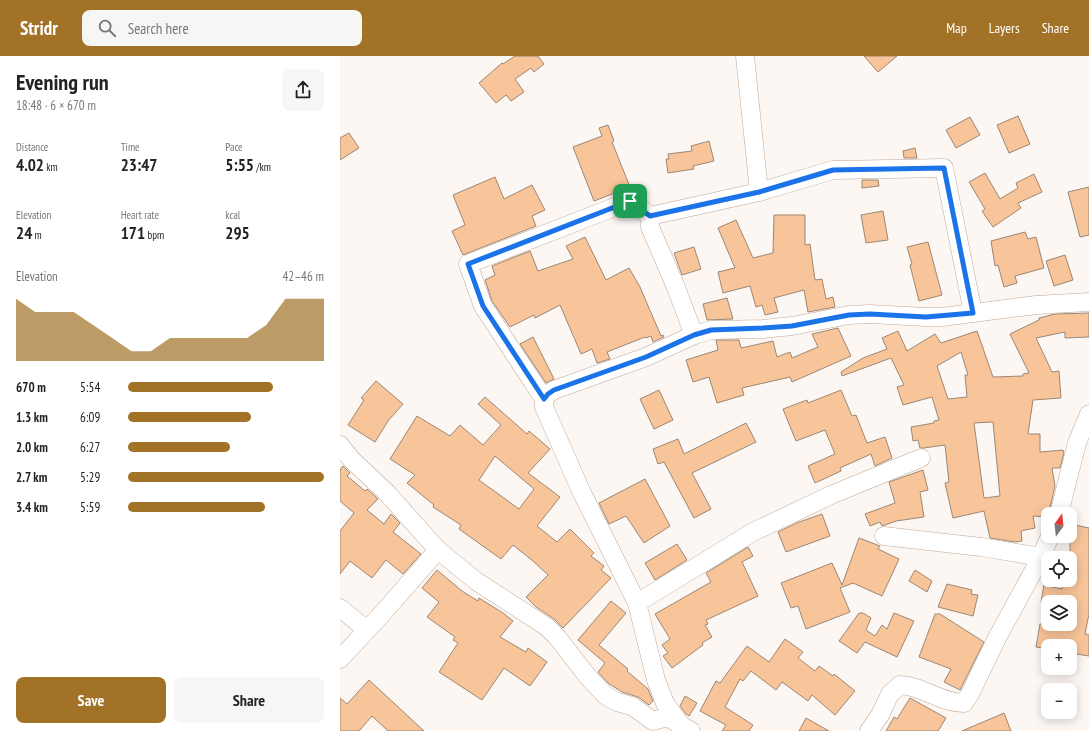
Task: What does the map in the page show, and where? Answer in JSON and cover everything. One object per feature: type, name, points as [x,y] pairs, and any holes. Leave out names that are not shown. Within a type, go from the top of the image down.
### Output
[{"type":"street","points":[[745,56],[759,192]]},
{"type":"street","points":[[686,727],[665,703],[656,680],[637,603],[582,493],[544,407],[544,399],[483,306],[468,264],[630,201],[650,216],[759,192],[833,170],[944,168],[973,313]]},
{"type":"street","points":[[650,216],[650,227],[675,285],[694,335]]},
{"type":"street","points":[[544,399],[554,390],[646,357],[694,335],[711,330],[792,326],[849,315],[870,314],[926,317],[1036,305],[1089,302]]},
{"type":"street","points":[[1061,507],[1077,443],[1089,414]]},
{"type":"street","points":[[340,445],[352,460],[387,493],[438,550],[476,581],[547,626],[588,677],[606,696],[617,702],[632,706],[653,721],[667,717],[686,727]]},
{"type":"street","points":[[637,603],[753,532],[831,495],[921,458]]},
{"type":"street","points":[[869,731],[890,694],[900,685],[911,685],[953,703],[964,703],[1041,557],[981,547],[884,536]]},
{"type":"street","points":[[340,659],[438,550]]},
{"type":"street","points":[[636,633],[637,603]]},
{"type":"street","points":[[340,608],[367,630]]},
{"type":"building","points":[[515,56],[538,56],[544,64],[534,72],[531,68],[515,79],[524,92],[511,101],[506,95],[496,103],[479,83],[502,63],[503,64]]},
{"type":"building","points":[[864,56],[897,56],[878,72]]},
{"type":"building","points":[[1018,116],[1030,144],[1009,153],[997,125]]},
{"type":"building","points":[[970,117],[980,135],[956,148],[946,130]]},
{"type":"building","points":[[608,125],[614,141],[612,142],[630,187],[594,201],[573,147],[602,136],[599,128]]},
{"type":"building","points":[[349,133],[359,148],[340,160],[340,138]]},
{"type":"building","points":[[709,141],[714,161],[693,166],[694,169],[668,173],[666,159],[669,159],[668,154],[692,151],[691,146]]},
{"type":"building","points":[[915,148],[917,158],[904,158],[903,151]]},
{"type":"building","points":[[985,173],[1000,199],[1018,188],[1016,183],[1034,174],[1042,192],[1018,203],[1021,208],[993,227],[982,211],[985,209],[969,182]]},
{"type":"building","points":[[495,177],[504,199],[532,185],[545,210],[532,216],[536,226],[463,255],[452,231],[465,225],[453,195]]},
{"type":"building","points":[[862,180],[878,180],[879,186],[862,188]]},
{"type":"building","points":[[1089,187],[1089,235],[1080,237],[1068,192]]},
{"type":"building","points":[[883,211],[888,240],[866,243],[861,215]]},
{"type":"building","points":[[774,215],[805,215],[805,245],[810,244],[815,280],[822,279],[826,299],[833,297],[835,307],[808,312],[804,290],[774,298],[778,312],[765,315],[762,305],[756,307],[750,286],[723,293],[718,272],[735,268],[718,228],[736,220],[753,258],[773,253]]},
{"type":"building","points":[[1025,232],[1028,239],[1036,237],[1044,268],[1015,276],[1017,283],[1004,287],[998,265],[995,266],[991,241]]},
{"type":"building","points":[[585,237],[606,280],[629,268],[640,287],[661,336],[663,335],[664,337],[653,342],[651,336],[645,337],[607,352],[610,359],[597,363],[592,349],[581,354],[560,305],[535,318],[534,315],[510,327],[492,301],[485,280],[495,275],[492,266],[530,251],[538,271],[573,259],[566,246]]},
{"type":"building","points":[[928,242],[942,295],[919,301],[907,247]]},
{"type":"building","points":[[694,247],[701,269],[682,275],[674,253]]},
{"type":"building","points":[[1065,255],[1073,280],[1054,286],[1046,261]]},
{"type":"building","points":[[727,298],[733,319],[707,320],[703,304]]},
{"type":"building","points":[[1089,313],[1089,337],[1065,338],[1065,332],[1036,338],[1052,372],[1059,371],[1061,398],[1033,400],[1028,434],[1040,434],[1040,452],[1063,450],[1064,453],[1060,468],[1052,468],[1055,486],[1050,507],[1041,507],[1041,517],[1033,516],[1035,528],[1021,531],[1022,541],[1015,542],[990,538],[984,511],[953,518],[945,483],[949,482],[945,445],[920,448],[918,440],[913,441],[911,427],[934,423],[934,421],[939,420],[932,397],[903,405],[897,387],[904,385],[891,358],[842,376],[841,372],[863,358],[887,349],[882,338],[898,331],[907,351],[935,334],[941,343],[977,331],[993,377],[1023,376],[1023,374],[1029,373],[1010,334],[1039,320],[1039,318],[1055,314]],"holes":[[[961,352],[968,375],[965,375],[967,397],[948,399],[937,366]],[[993,422],[1000,496],[984,498],[974,423]]]},
{"type":"building","points":[[838,328],[851,356],[792,382],[790,377],[742,388],[744,395],[717,403],[709,377],[693,382],[686,360],[718,350],[716,340],[739,340],[741,348],[773,341],[777,357],[790,352],[792,358],[818,347],[812,334]]},
{"type":"building","points":[[533,337],[554,379],[546,383],[520,344]]},
{"type":"building","points":[[376,381],[403,404],[388,421],[375,442],[348,425],[364,400],[361,398]]},
{"type":"building","points":[[659,390],[673,420],[654,429],[640,399]]},
{"type":"building","points":[[841,390],[852,416],[856,415],[867,443],[885,437],[892,458],[875,466],[871,454],[840,468],[841,471],[815,483],[808,466],[835,454],[825,430],[796,441],[783,409],[807,400],[808,403]]},
{"type":"building","points":[[485,397],[527,434],[529,431],[550,449],[528,473],[560,497],[537,526],[557,542],[570,529],[594,553],[591,556],[604,566],[601,570],[611,578],[563,628],[554,619],[536,607],[526,597],[548,575],[513,545],[501,559],[459,529],[461,525],[433,507],[434,505],[407,483],[415,475],[390,459],[417,416],[450,436],[460,425],[483,445],[501,425],[478,404]],"holes":[[[495,456],[534,489],[519,509],[479,480]]]},
{"type":"building","points":[[746,423],[756,442],[692,473],[711,509],[694,518],[664,462],[658,464],[653,449],[678,439],[684,454]]},
{"type":"building","points":[[343,466],[350,473],[347,476],[365,491],[367,489],[378,499],[367,510],[384,524],[391,514],[400,523],[393,532],[421,554],[403,574],[386,560],[372,578],[350,561],[340,574],[340,531],[354,513],[340,501],[340,470]]},
{"type":"building","points":[[923,470],[928,490],[920,492],[924,517],[896,521],[882,526],[880,522],[870,526],[865,514],[895,503],[889,482]]},
{"type":"building","points":[[645,479],[670,526],[644,543],[626,516],[609,524],[599,503]]},
{"type":"building","points":[[822,514],[830,536],[786,552],[778,532],[799,522]]},
{"type":"building","points":[[1077,525],[1089,528],[1089,614],[1085,634],[1089,635],[1089,656],[1077,654],[1077,639],[1041,639],[1041,648],[1036,647],[1040,624],[1041,631],[1077,631],[1077,595],[1042,595],[1044,587],[1062,589],[1062,587],[1077,587],[1077,551],[1070,551],[1070,543],[1077,543]]},
{"type":"building","points":[[859,538],[880,546],[878,549],[899,559],[882,596],[853,583],[840,588],[850,612],[806,629],[798,606],[791,608],[781,583],[832,563],[842,585]]},
{"type":"building","points":[[677,544],[687,560],[655,580],[645,563]]},
{"type":"building","points":[[748,547],[753,556],[742,562],[758,596],[706,620],[708,624],[705,625],[712,637],[702,643],[703,645],[672,668],[663,656],[668,653],[662,645],[670,639],[655,614],[711,582],[706,573]]},
{"type":"building","points":[[437,570],[462,591],[478,601],[479,598],[513,621],[500,637],[526,652],[528,648],[547,662],[530,686],[504,668],[482,700],[439,672],[458,643],[453,640],[455,637],[427,617],[439,602],[422,588]]},
{"type":"building","points":[[915,570],[932,581],[927,592],[909,581]]},
{"type":"building","points":[[947,584],[972,590],[971,594],[978,595],[973,616],[938,607]]},
{"type":"building","points":[[611,601],[626,613],[599,645],[628,669],[627,671],[648,689],[653,701],[649,705],[638,697],[622,692],[608,683],[598,672],[605,663],[578,640]]},
{"type":"building","points":[[859,613],[863,613],[871,618],[866,630],[875,636],[882,625],[887,629],[894,613],[914,621],[897,657],[865,642],[857,653],[839,641]]},
{"type":"building","points":[[935,614],[940,614],[984,642],[960,690],[944,682],[951,669],[919,657]]},
{"type":"building","points":[[785,639],[803,652],[798,658],[815,671],[819,666],[833,676],[834,674],[855,691],[835,715],[812,695],[808,701],[782,682],[776,690],[751,671],[743,681],[740,679],[725,707],[753,725],[749,731],[722,731],[726,725],[700,711],[716,681],[720,683],[747,646],[769,662]]},
{"type":"building","points":[[369,680],[424,731],[388,731],[372,716],[359,731],[340,731],[340,698],[347,704]]},
{"type":"building","points":[[685,696],[697,703],[689,716],[680,706]]},
{"type":"building","points":[[910,698],[946,718],[938,731],[886,731],[894,717],[897,719]]},
{"type":"building","points":[[1004,713],[1011,731],[962,731]]},
{"type":"building","points":[[806,718],[829,731],[799,731]]},
{"type":"route","points":[[944,168],[973,313],[926,317],[870,314],[849,315],[792,326],[711,330],[694,335],[646,357],[554,390],[544,399],[483,306],[468,264],[630,201],[650,216],[759,192],[833,170],[944,168]]}]
